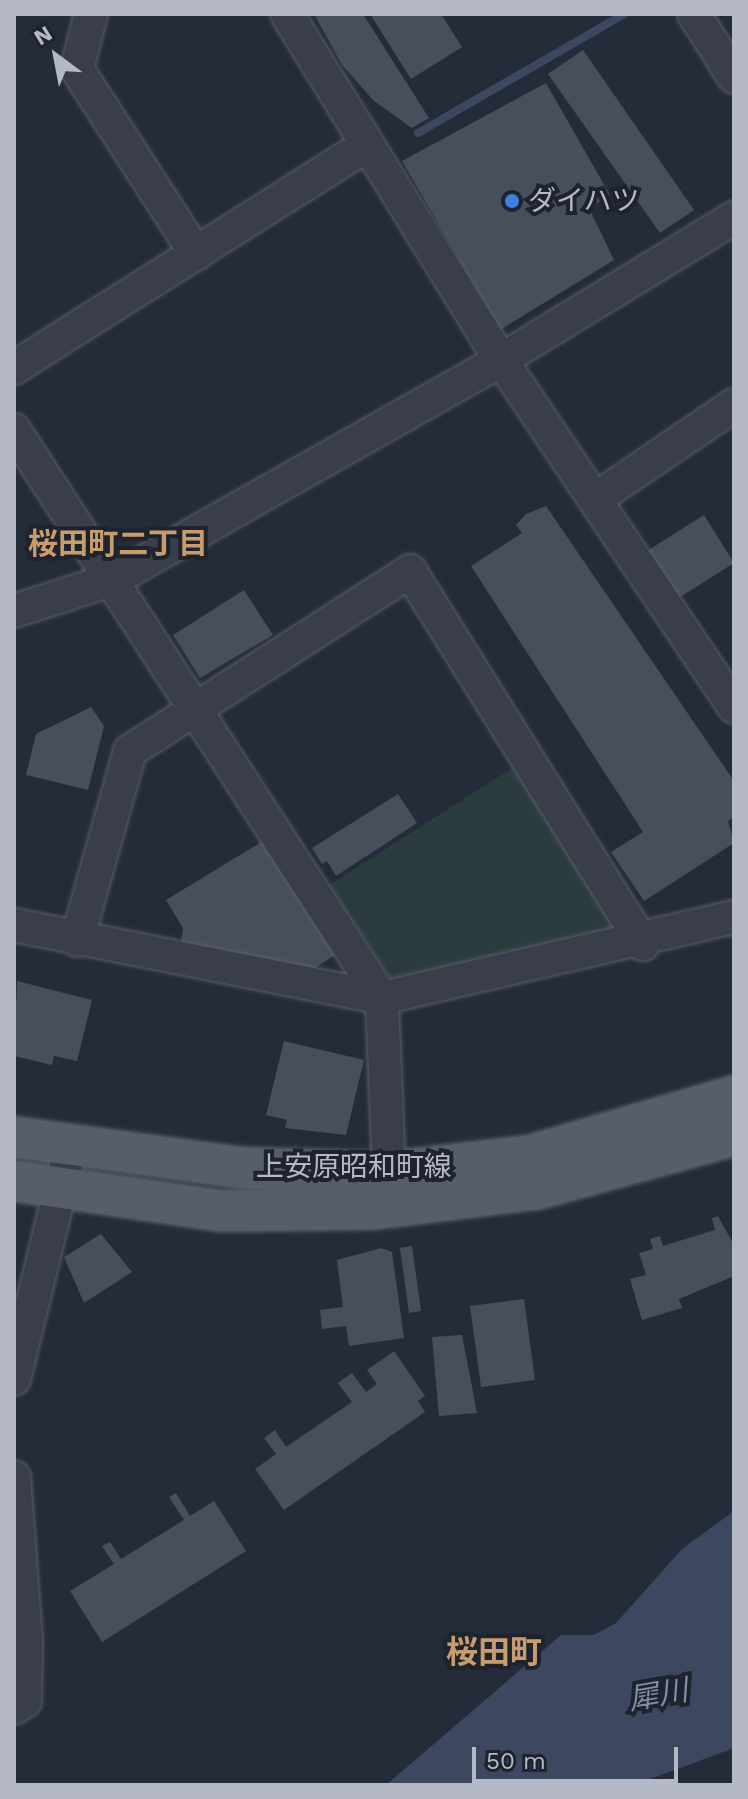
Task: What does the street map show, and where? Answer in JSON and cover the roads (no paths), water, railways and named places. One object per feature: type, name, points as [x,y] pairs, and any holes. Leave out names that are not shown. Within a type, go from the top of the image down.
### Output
[{"type":"main road","name":"上安原昭和町線","points":[[14,1181],[223,1211],[389,1189],[529,1156],[734,1096]]},
{"type":"main road","name":"上安原昭和町線","points":[[14,1137],[70,1150],[244,1168],[389,1189],[537,1189],[734,1135]]},
{"type":"street","points":[[91,14],[77,69],[196,254]]},
{"type":"street","points":[[287,14],[501,360],[597,498],[724,670],[734,707]]},
{"type":"street","points":[[694,14],[734,77]]},
{"type":"street","points":[[14,368],[367,145]]},
{"type":"street","points":[[14,611],[114,579],[501,360],[734,218]]},
{"type":"street","points":[[597,498],[734,405]]},
{"type":"street","points":[[14,430],[114,579],[382,998],[389,1189]]},
{"type":"street","points":[[77,940],[130,751],[410,571],[643,944]]},
{"type":"street","points":[[14,925],[77,940],[382,998],[643,944],[734,917]]},
{"type":"street","points":[[14,1379],[70,1150]]},
{"type":"street","points":[[14,1477],[26,1641],[25,1701],[14,1708]]},
{"type":"water","name":"犀川","points":[[734,1511],[734,1748],[634,1785],[386,1785],[561,1635],[594,1635],[616,1623],[682,1549]]},
{"type":"waterway","points":[[418,133],[624,14]]},
{"type":"place","name":"ダイハツ","points":[[512,201]]},
{"type":"district","name":"桜田町二丁目","points":[[118,544]]},
{"type":"district","name":"桜田町","points":[[494,1652]]}]
